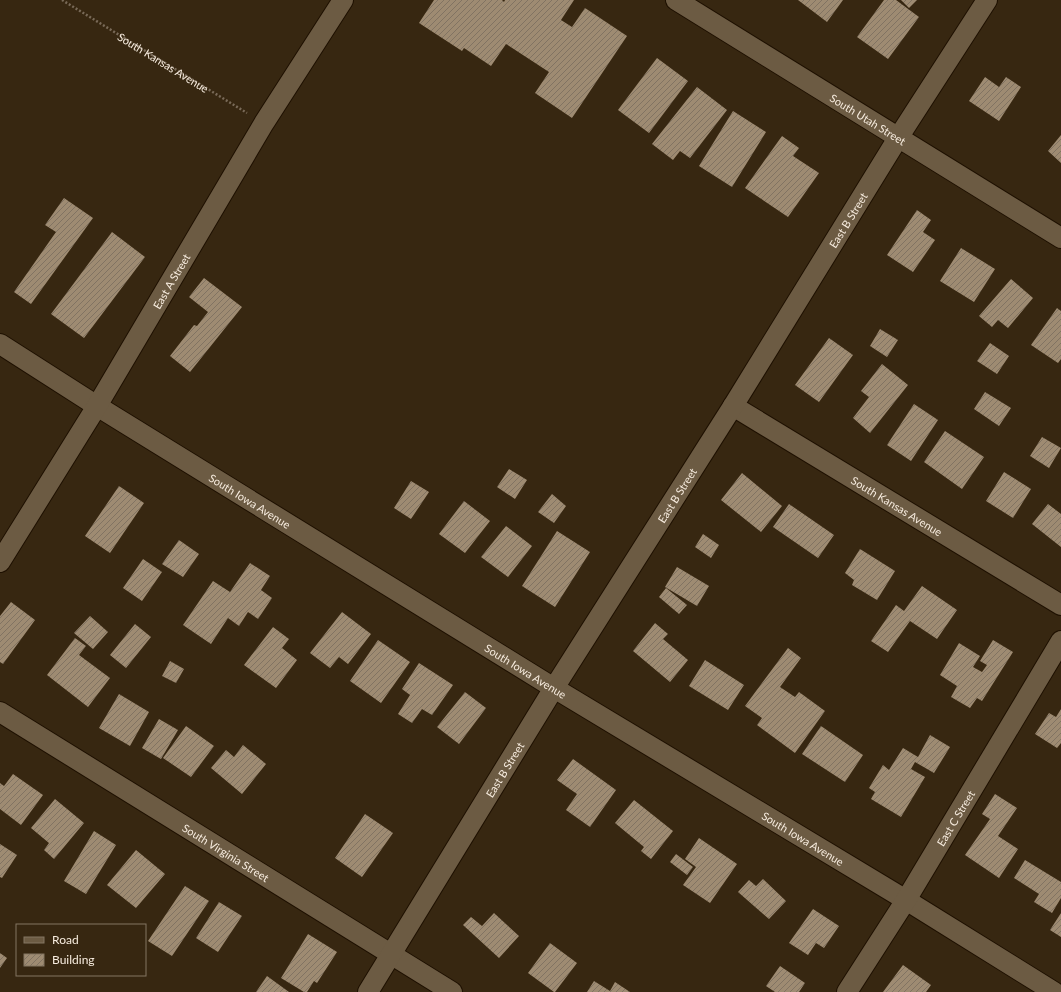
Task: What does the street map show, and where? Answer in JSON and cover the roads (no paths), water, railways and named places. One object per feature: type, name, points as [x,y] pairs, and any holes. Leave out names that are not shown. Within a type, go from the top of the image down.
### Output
[{"type":"street","name":"East A Street","points":[[0,562],[97,406],[264,123],[343,0]]},
{"type":"street","name":"South Utah Street","points":[[676,0],[1061,238]]},
{"type":"street","name":"East B Street","points":[[368,992],[554,688],[734,406],[898,138],[987,0]]},
{"type":"street","name":"South Iowa Avenue","points":[[0,344],[97,406],[554,688],[906,900],[1054,992]]},
{"type":"street","name":"South Kansas Avenue","points":[[734,406],[1061,606]]},
{"type":"street","name":"East C Street","points":[[847,992],[906,900],[1061,641]]},
{"type":"street","name":"South Virginia Street","points":[[0,712],[452,992]]}]
